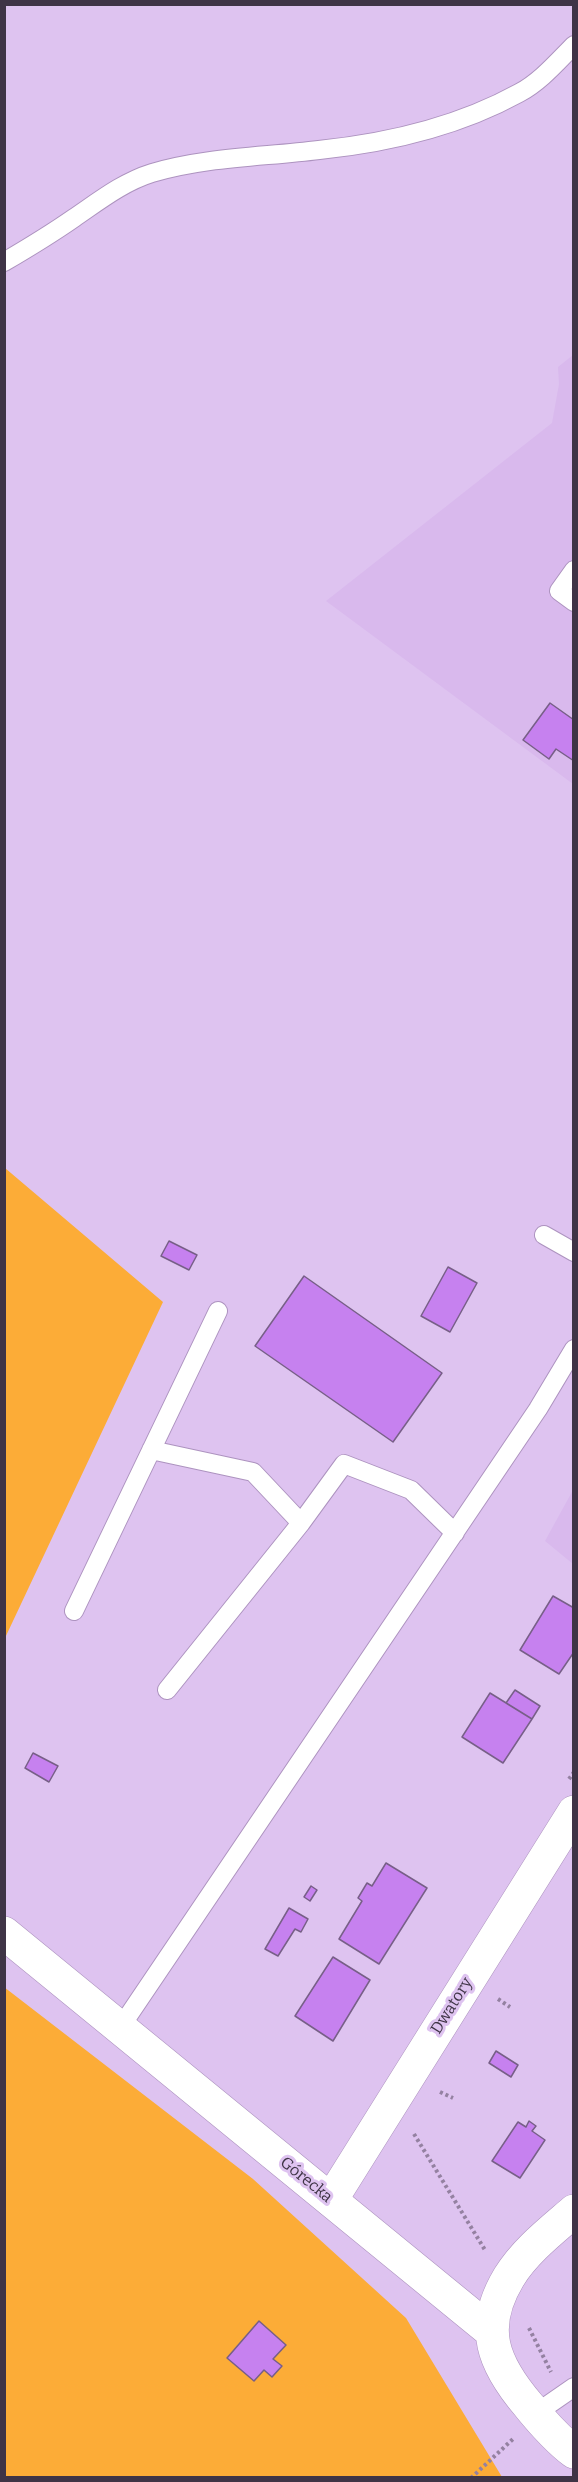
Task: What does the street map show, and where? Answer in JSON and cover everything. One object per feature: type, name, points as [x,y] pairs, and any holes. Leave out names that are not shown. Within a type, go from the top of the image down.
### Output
[{"type":"street","name":"Dwatory","points":[[331,2200],[573,1812]]},
{"type":"street","name":"Górecka","points":[[4,1933],[492,2332]]},
{"type":"street","points":[[573,2211],[539,2242],[510,2276],[500,2296],[492,2332],[493,2345],[504,2375],[535,2414],[573,2452]]},
{"type":"lane","points":[[4,262],[127,183],[153,173],[219,159],[387,141],[468,116],[520,93],[555,65],[573,45]]},
{"type":"lane","points":[[573,570],[559,591],[573,602]]},
{"type":"lane","points":[[544,1235],[573,1252]]},
{"type":"lane","points":[[74,1611],[218,1311]]},
{"type":"lane","points":[[120,2028],[538,1409],[573,1348]]},
{"type":"lane","points":[[152,1450],[253,1472],[301,1523]]},
{"type":"lane","points":[[167,1690],[301,1523],[344,1464],[411,1490],[455,1533]]},
{"type":"lane","points":[[535,2414],[573,2387]]},
{"type":"path","points":[[413,2132],[487,2253]]},
{"type":"path","points":[[471,2478],[506,2447],[535,2414]]},
{"type":"shaded area","points":[[573,355],[573,784],[326,601],[552,423],[559,384],[558,367]]},
{"type":"shaded area","points":[[5,1168],[163,1302],[5,1638]]},
{"type":"shaded area","points":[[573,1490],[573,1564],[545,1541]]},
{"type":"shaded area","points":[[4,1987],[253,2179],[406,2318],[502,2477],[5,2477]]},
{"type":"building","points":[[550,703],[574,720],[574,761],[556,749],[549,759],[523,740]]},
{"type":"building","points":[[169,1241],[197,1255],[189,1270],[161,1256]]},
{"type":"building","points":[[448,1267],[477,1283],[450,1332],[421,1316]]},
{"type":"building","points":[[304,1276],[442,1373],[393,1442],[255,1346]]},
{"type":"building","points":[[553,1596],[574,1608],[574,1652],[559,1674],[520,1650]]},
{"type":"building","points":[[515,1690],[540,1706],[532,1719],[506,1703]]},
{"type":"building","points":[[490,1693],[532,1719],[503,1763],[462,1737]]},
{"type":"building","points":[[33,1753],[58,1766],[49,1782],[25,1768]]},
{"type":"building","points":[[386,1863],[427,1888],[379,1964],[339,1939],[362,1901],[358,1898],[367,1883],[372,1886]]},
{"type":"building","points":[[311,1886],[317,1890],[310,1901],[304,1897]]},
{"type":"building","points":[[289,1908],[308,1919],[301,1932],[295,1929],[278,1956],[265,1949]]},
{"type":"building","points":[[333,1957],[370,1980],[333,2041],[295,2016]]},
{"type":"building","points":[[496,2051],[518,2065],[511,2077],[489,2063]]},
{"type":"building","points":[[529,2121],[536,2126],[532,2131],[545,2140],[520,2178],[492,2161],[518,2122],[526,2127]]},
{"type":"building","points":[[259,2321],[286,2345],[273,2359],[282,2366],[272,2377],[264,2370],[254,2381],[227,2358]]}]
